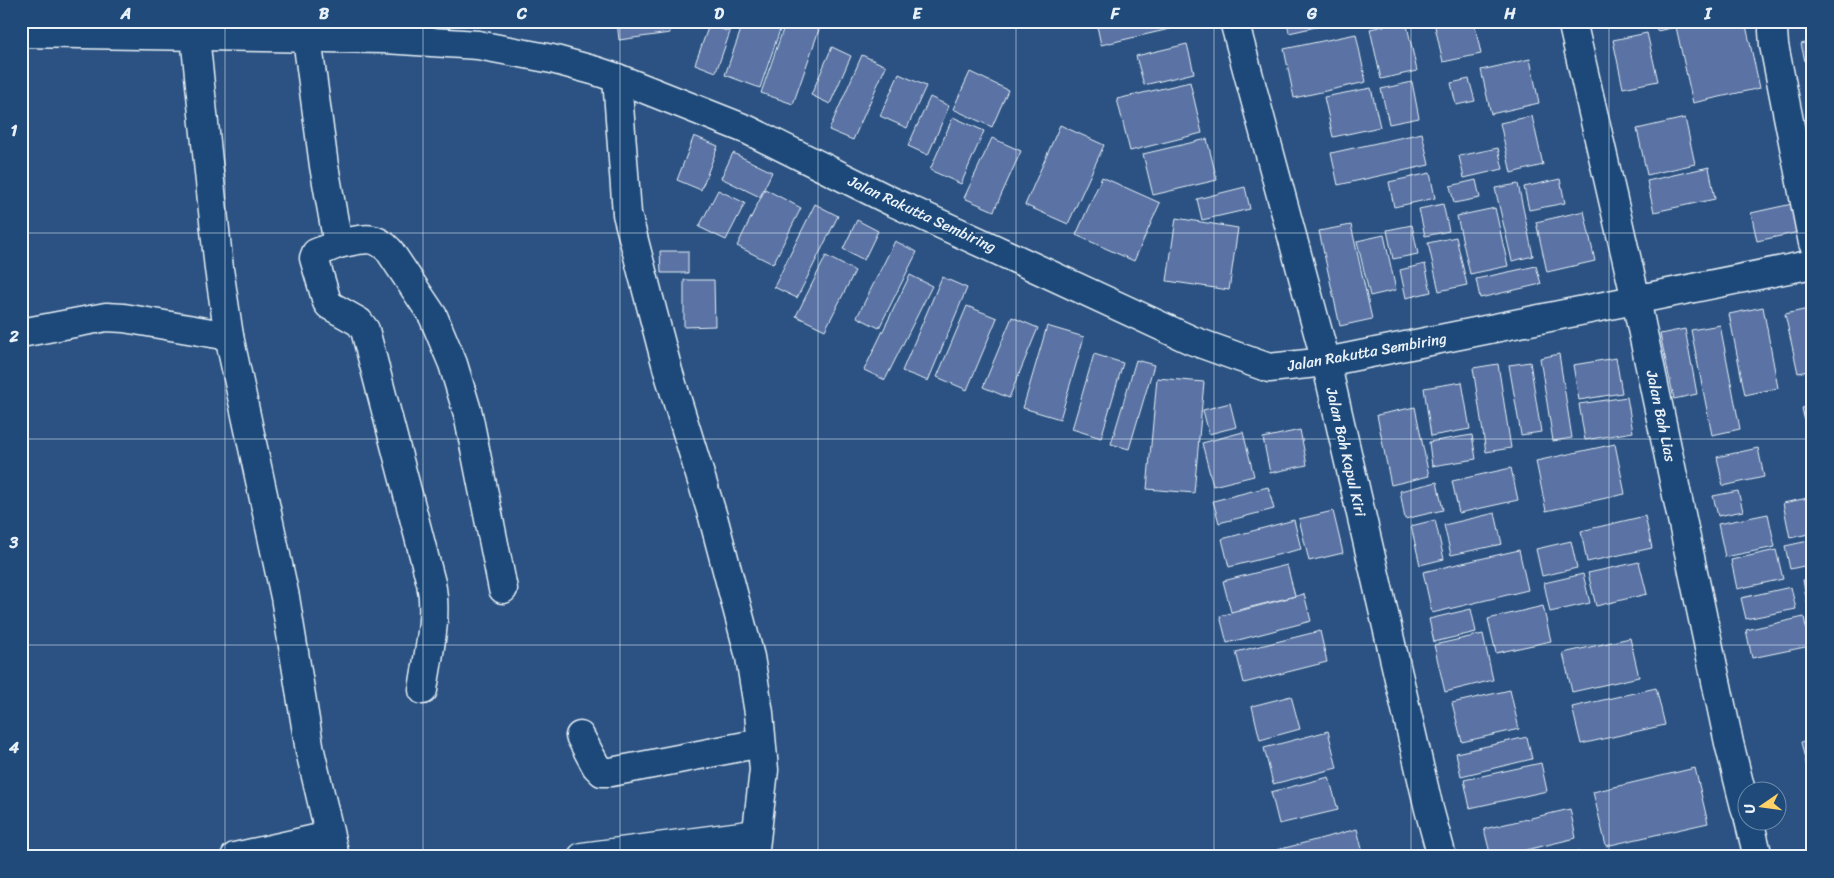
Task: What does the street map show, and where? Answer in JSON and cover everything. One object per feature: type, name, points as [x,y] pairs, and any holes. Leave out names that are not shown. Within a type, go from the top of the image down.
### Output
[{"type":"street","name":"Jalan Bah Kapul Kiri","points":[[1234,21],[1326,362],[1426,799],[1442,857]]},
{"type":"street","name":"Jalan Bah Lias","points":[[1572,21],[1636,300],[1738,780]]},
{"type":"street","points":[[1775,21],[1773,31],[1774,45],[1813,243]]},
{"type":"street","name":"Jalan Rakutta Sembiring","points":[[21,33],[142,29],[195,36],[385,39],[478,45],[552,59],[617,78],[748,130],[893,202],[1192,340],[1269,368],[1326,362],[1813,264]]},
{"type":"street","points":[[195,36],[219,269],[229,336],[285,597],[310,751],[332,846],[235,857]]},
{"type":"street","points":[[307,38],[324,166],[338,244]]},
{"type":"street","points":[[582,857],[755,845],[764,770],[759,713],[750,657],[713,517],[668,371],[627,214],[617,78]]},
{"type":"street","points":[[423,690],[434,612],[433,590],[365,330],[359,322],[329,305],[314,258],[316,252],[338,244],[373,238],[389,250],[433,316],[453,364],[468,414],[503,589]]},
{"type":"street","points":[[21,333],[106,317],[124,318],[229,336]]},
{"type":"street","points":[[580,736],[596,766],[602,772],[611,772],[761,743]]},
{"type":"street","points":[[1751,830],[1758,857]]},
{"type":"building","points":[[617,21],[668,21],[670,33],[619,40]]},
{"type":"building","points":[[744,21],[783,21],[760,88],[725,75]]},
{"type":"building","points":[[786,21],[815,21],[821,24],[793,104],[761,93]]},
{"type":"building","points":[[1096,21],[1191,21],[1191,24],[1101,45]]},
{"type":"building","points":[[1287,21],[1338,21],[1338,22],[1289,33]]},
{"type":"building","points":[[1406,21],[1417,71],[1381,79],[1370,29]]},
{"type":"building","points":[[1474,21],[1481,54],[1443,62],[1434,22]]},
{"type":"building","points":[[1655,21],[1745,21],[1760,88],[1693,103],[1676,27],[1657,31]]},
{"type":"building","points":[[709,25],[730,32],[716,72],[695,64]]},
{"type":"building","points":[[1647,33],[1658,81],[1623,88],[1613,40]]},
{"type":"building","points":[[1356,34],[1366,82],[1294,98],[1284,49]]},
{"type":"building","points":[[1813,41],[1813,95],[1801,44]]},
{"type":"building","points":[[1187,44],[1194,73],[1144,85],[1136,56]]},
{"type":"building","points":[[832,47],[851,56],[830,104],[811,95]]},
{"type":"building","points":[[862,55],[886,66],[853,140],[829,130]]},
{"type":"building","points":[[1530,59],[1539,103],[1491,114],[1481,70]]},
{"type":"building","points":[[970,72],[1008,90],[992,127],[953,109]]},
{"type":"building","points":[[899,74],[926,86],[907,128],[880,116]]},
{"type":"building","points":[[1469,79],[1475,101],[1456,105],[1451,83]]},
{"type":"building","points":[[1190,82],[1202,133],[1130,151],[1117,99]]},
{"type":"building","points":[[1412,82],[1419,118],[1389,124],[1381,89]]},
{"type":"building","points":[[1371,88],[1380,127],[1333,137],[1324,97]]},
{"type":"building","points":[[930,97],[949,106],[928,155],[908,146]]},
{"type":"building","points":[[1532,116],[1543,165],[1511,173],[1500,123]]},
{"type":"building","points":[[953,117],[984,131],[961,184],[930,170]]},
{"type":"building","points":[[1685,118],[1695,164],[1647,175],[1637,129]]},
{"type":"building","points":[[1060,125],[1104,145],[1068,224],[1025,205]]},
{"type":"building","points":[[1422,133],[1429,165],[1338,185],[1331,153]]},
{"type":"building","points":[[694,136],[718,146],[701,190],[677,180]]},
{"type":"building","points":[[992,138],[1021,151],[994,211],[964,198]]},
{"type":"building","points":[[1207,139],[1217,180],[1153,195],[1143,154]]},
{"type":"building","points":[[1498,148],[1503,169],[1464,178],[1459,156]]},
{"type":"building","points":[[733,153],[772,172],[760,197],[721,178]]},
{"type":"building","points":[[1709,167],[1715,199],[1654,212],[1647,181]]},
{"type":"building","points":[[1430,173],[1435,198],[1394,207],[1389,182]]},
{"type":"building","points":[[1102,177],[1160,203],[1134,261],[1076,235]]},
{"type":"building","points":[[1560,179],[1565,203],[1529,210],[1524,187]]},
{"type":"building","points":[[1476,180],[1480,198],[1454,203],[1450,186]]},
{"type":"building","points":[[1518,184],[1533,256],[1512,261],[1495,188]]},
{"type":"building","points":[[1245,187],[1250,209],[1202,220],[1197,199]]},
{"type":"building","points":[[765,189],[801,208],[773,264],[737,246]]},
{"type":"building","points":[[718,190],[745,203],[726,240],[699,227]]},
{"type":"building","points":[[815,204],[838,216],[797,298],[774,287]]},
{"type":"building","points":[[1443,204],[1449,231],[1425,236],[1419,209]]},
{"type":"building","points":[[1792,204],[1799,232],[1757,241],[1751,213]]},
{"type":"building","points":[[1495,208],[1508,266],[1470,274],[1457,216]]},
{"type":"building","points":[[1584,211],[1595,261],[1547,272],[1536,222]]},
{"type":"building","points":[[1176,218],[1238,228],[1229,290],[1167,281]]},
{"type":"building","points":[[857,220],[878,231],[864,260],[843,249]]},
{"type":"building","points":[[1351,225],[1372,319],[1340,326],[1319,231]]},
{"type":"building","points":[[1412,225],[1418,254],[1393,259],[1387,230]]},
{"type":"building","points":[[1384,235],[1396,290],[1370,296],[1357,241]]},
{"type":"building","points":[[1456,237],[1467,285],[1439,291],[1428,243]]},
{"type":"building","points":[[895,241],[917,252],[879,328],[857,317]]},
{"type":"building","points":[[660,251],[688,251],[688,273],[661,273]]},
{"type":"building","points":[[826,256],[855,271],[825,330],[796,316]]},
{"type":"building","points":[[1425,264],[1431,292],[1406,298],[1400,270]]},
{"type":"building","points":[[1536,266],[1541,284],[1480,298],[1476,279]]},
{"type":"building","points":[[910,275],[932,286],[885,380],[864,370]]},
{"type":"building","points":[[942,277],[967,288],[928,381],[902,371]]},
{"type":"building","points":[[684,280],[714,280],[715,326],[684,327]]},
{"type":"building","points":[[967,306],[997,318],[967,390],[937,377]]},
{"type":"building","points":[[1763,307],[1778,388],[1745,395],[1729,314]]},
{"type":"building","points":[[1813,308],[1813,370],[1798,373],[1785,314]]},
{"type":"building","points":[[1012,317],[1038,328],[1009,398],[983,387]]},
{"type":"building","points":[[1720,325],[1740,429],[1712,435],[1691,330]]},
{"type":"building","points":[[1047,326],[1084,337],[1060,419],[1023,408]]},
{"type":"building","points":[[1685,329],[1697,394],[1674,399],[1660,334]]},
{"type":"building","points":[[1094,354],[1123,363],[1101,438],[1072,429]]},
{"type":"building","points":[[1559,354],[1572,438],[1553,441],[1540,358]]},
{"type":"building","points":[[1616,358],[1622,393],[1579,400],[1573,365]]},
{"type":"building","points":[[1136,360],[1154,365],[1129,449],[1111,444]]},
{"type":"building","points":[[1530,362],[1541,432],[1521,435],[1509,365]]},
{"type":"building","points":[[1498,364],[1511,448],[1486,452],[1473,368]]},
{"type":"building","points":[[1157,378],[1204,382],[1194,493],[1147,489]]},
{"type":"building","points":[[1462,382],[1470,429],[1431,436],[1424,388]]},
{"type":"building","points":[[1627,397],[1633,432],[1585,440],[1579,404]]},
{"type":"building","points":[[1230,403],[1236,427],[1209,434],[1203,410]]},
{"type":"building","points":[[1813,406],[1813,448],[1811,449],[1802,408]]},
{"type":"building","points":[[1415,407],[1429,476],[1391,485],[1377,415]]},
{"type":"building","points":[[1300,430],[1307,465],[1270,473],[1263,438]]},
{"type":"building","points":[[1243,432],[1254,476],[1213,486],[1202,443]]},
{"type":"building","points":[[1472,435],[1476,459],[1432,466],[1429,442]]},
{"type":"building","points":[[1615,444],[1625,494],[1546,511],[1536,461]]},
{"type":"building","points":[[1758,448],[1764,477],[1723,486],[1717,457]]},
{"type":"building","points":[[1511,468],[1518,500],[1459,513],[1452,481]]},
{"type":"building","points":[[1437,482],[1443,510],[1405,519],[1400,491]]},
{"type":"building","points":[[1268,487],[1274,509],[1219,523],[1213,501]]},
{"type":"building","points":[[1738,491],[1743,511],[1718,516],[1713,496]]},
{"type":"building","points":[[1813,497],[1813,533],[1790,538],[1783,503]]},
{"type":"building","points":[[1333,511],[1343,553],[1309,561],[1299,519]]},
{"type":"building","points":[[1495,513],[1502,544],[1451,555],[1444,525]]},
{"type":"building","points":[[1768,514],[1775,547],[1725,557],[1718,524]]},
{"type":"building","points":[[1645,516],[1652,548],[1587,562],[1581,531]]},
{"type":"building","points":[[1294,520],[1301,549],[1229,567],[1222,539]]},
{"type":"building","points":[[1435,520],[1444,559],[1420,565],[1411,526]]},
{"type":"building","points":[[1813,540],[1813,564],[1790,569],[1785,546]]},
{"type":"building","points":[[1571,541],[1577,568],[1542,576],[1536,549]]},
{"type":"building","points":[[1519,550],[1528,590],[1432,613],[1423,572]]},
{"type":"building","points":[[1776,550],[1783,579],[1737,589],[1731,560]]},
{"type":"building","points":[[1639,562],[1647,594],[1596,606],[1588,573]]},
{"type":"building","points":[[1287,565],[1295,596],[1231,612],[1223,581]]},
{"type":"building","points":[[1583,574],[1590,603],[1550,612],[1544,583]]},
{"type":"building","points":[[1813,578],[1813,606],[1808,607],[1803,580]]},
{"type":"building","points":[[1791,587],[1796,609],[1746,619],[1741,598]]},
{"type":"building","points":[[1304,594],[1311,621],[1227,643],[1220,616]]},
{"type":"building","points":[[1543,606],[1551,641],[1496,653],[1488,619]]},
{"type":"building","points":[[1471,609],[1476,632],[1434,642],[1429,619]]},
{"type":"building","points":[[1804,617],[1810,646],[1752,658],[1746,630]]},
{"type":"building","points":[[1320,631],[1327,662],[1244,683],[1236,652]]},
{"type":"building","points":[[1483,634],[1493,680],[1445,692],[1434,645]]},
{"type":"building","points":[[1630,638],[1639,677],[1572,692],[1563,653]]},
{"type":"building","points":[[1656,688],[1665,725],[1581,744],[1572,707]]},
{"type":"building","points":[[1510,690],[1519,729],[1462,742],[1452,703]]},
{"type":"building","points":[[1291,696],[1300,729],[1260,740],[1252,706]]},
{"type":"building","points":[[1328,731],[1337,768],[1273,784],[1264,748]]},
{"type":"building","points":[[1527,737],[1532,759],[1461,776],[1456,753]]},
{"type":"building","points":[[1813,739],[1813,784],[1811,785],[1801,742]]},
{"type":"building","points":[[1541,763],[1547,791],[1470,808],[1464,780]]},
{"type":"building","points":[[1695,768],[1708,823],[1606,846],[1593,792]]},
{"type":"building","points":[[1329,777],[1338,810],[1279,824],[1271,792]]},
{"type":"building","points":[[1570,809],[1576,838],[1491,857],[1484,829]]},
{"type":"building","points":[[1357,829],[1364,857],[1267,857],[1266,853]]},
{"type":"building","points":[[1579,851],[1580,857],[1554,857]]}]
